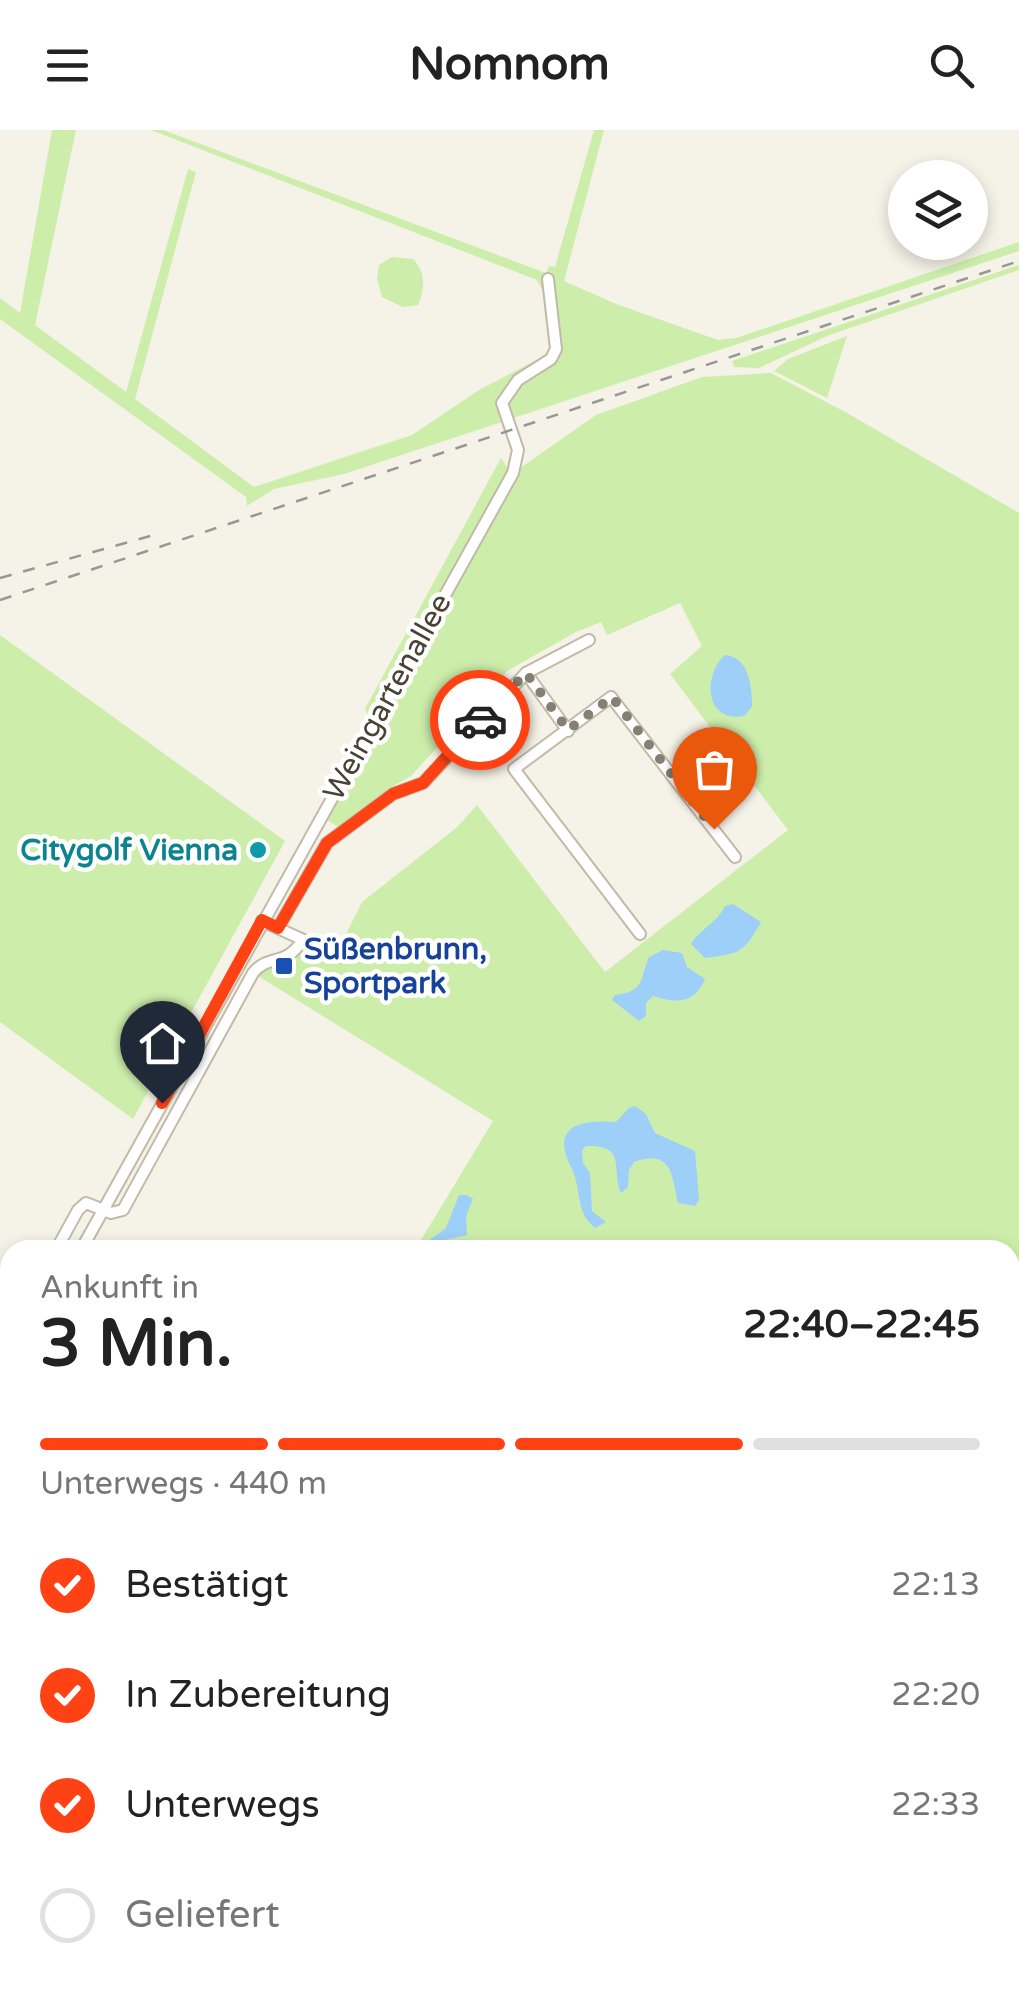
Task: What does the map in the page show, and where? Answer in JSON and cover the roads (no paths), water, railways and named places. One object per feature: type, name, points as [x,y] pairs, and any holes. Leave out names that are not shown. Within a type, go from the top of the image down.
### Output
[{"type":"street","name":"Weingartenallee","points":[[88,1240],[513,473],[518,450],[502,402],[518,380],[550,359],[556,349],[548,278]]},
{"type":"street","name":"Weingartenallee","points":[[278,928],[327,843],[393,794],[423,783],[526,673],[589,640]]},
{"type":"street","points":[[526,673],[568,730]]},
{"type":"street","points":[[640,934],[514,770],[612,697],[736,857]]},
{"type":"street","points":[[262,920],[341,957]]},
{"type":"street","name":"Weingartenallee","points":[[62,1240],[81,1206],[90,1203],[114,1213],[124,1210],[253,973],[264,963],[287,958],[302,941]]},
{"type":"street","points":[[142,1140],[157,1148]]},
{"type":"water","points":[[725,655],[739,661],[748,674],[752,707],[744,716],[721,712],[711,696],[713,674]]},
{"type":"water","points":[[733,904],[761,922],[739,950],[705,958],[691,944],[725,906]]},
{"type":"water","points":[[663,950],[682,953],[687,967],[705,979],[690,998],[669,1000],[653,996],[646,1003],[646,1016],[639,1021],[612,1000],[615,995],[637,987],[649,957]]},
{"type":"water","points":[[635,1106],[646,1114],[655,1133],[695,1151],[699,1200],[695,1206],[678,1203],[668,1167],[656,1159],[634,1162],[628,1187],[621,1193],[612,1154],[607,1149],[586,1146],[582,1150],[583,1163],[590,1173],[592,1211],[606,1222],[595,1228],[582,1211],[565,1137],[575,1126],[616,1122]]},
{"type":"water","points":[[459,1195],[473,1199],[466,1216],[467,1235],[430,1240],[446,1228]]},
{"type":"railway","points":[[0,600],[1019,261]]},
{"type":"railway","points":[[0,578],[154,535]]},
{"type":"place","name":"Citygolf Vienna","points":[[258,850]]},
{"type":"place","name":"Süßenbrunn, Sportpark","points":[[284,966]]}]
